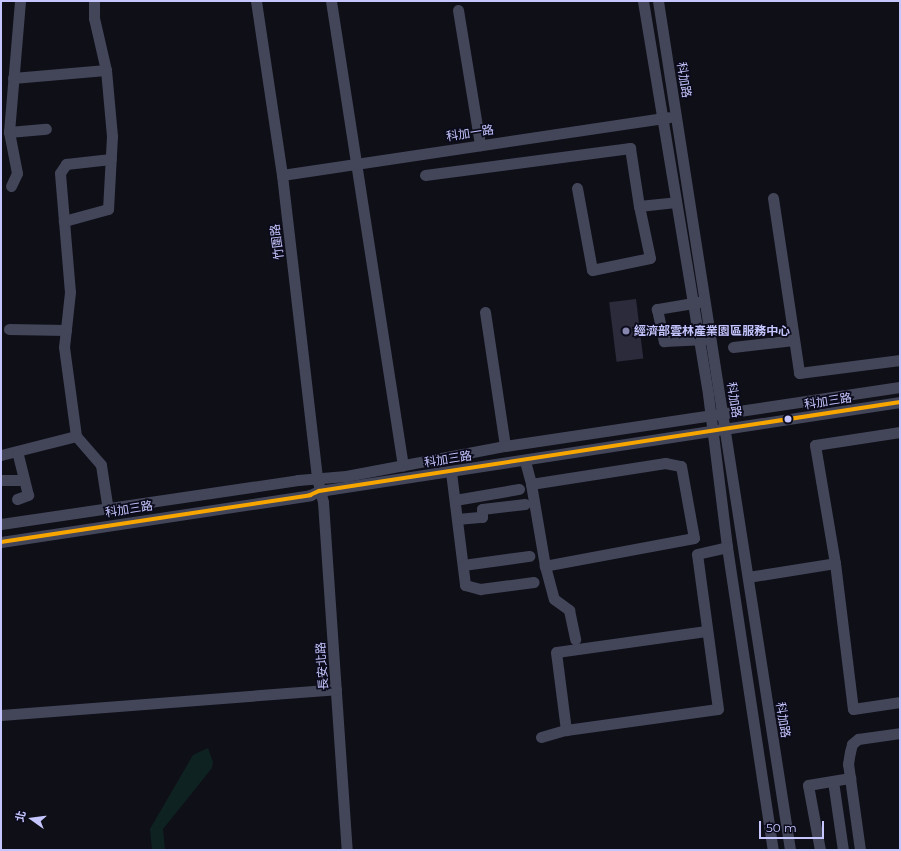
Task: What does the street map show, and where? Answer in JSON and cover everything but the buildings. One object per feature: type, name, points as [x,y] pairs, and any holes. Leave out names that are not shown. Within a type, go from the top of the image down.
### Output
[{"type":"street","points":[[11,186],[17,173],[8,132],[20,1]]},
{"type":"street","points":[[64,222],[108,209],[112,136],[106,70],[94,18],[94,1]]},
{"type":"street","name":"竹圍路","points":[[256,1],[282,175],[318,483]]},
{"type":"street","points":[[331,1],[403,465]]},
{"type":"street","name":"科加路","points":[[643,1],[699,339],[713,432],[726,547],[772,850]]},
{"type":"street","name":"科加路","points":[[658,1],[790,850]]},
{"type":"street","points":[[458,10],[480,145]]},
{"type":"street","points":[[13,78],[106,70]]},
{"type":"street","name":"科加一路","points":[[282,175],[677,116]]},
{"type":"street","points":[[8,132],[46,129]]},
{"type":"street","points":[[425,175],[630,148],[650,258],[592,270],[577,188]]},
{"type":"street","points":[[108,510],[101,465],[76,436],[64,348],[70,292],[60,173],[66,164],[111,159]]},
{"type":"street","points":[[773,198],[799,373],[900,360]]},
{"type":"street","points":[[640,206],[676,202]]},
{"type":"street","points":[[705,301],[657,309],[664,341],[711,338]]},
{"type":"street","points":[[485,312],[505,446]]},
{"type":"street","points":[[9,329],[66,330]]},
{"type":"street","points":[[733,347],[794,340]]},
{"type":"street","name":"科加三路","points":[[1,542],[310,495],[318,483],[346,476],[505,446],[710,414],[900,387]]},
{"type":"street","name":"科加三路","points":[[1,524],[318,483],[451,472],[900,402]]},
{"type":"street","points":[[900,432],[816,445],[834,563],[853,709],[900,702]]},
{"type":"street","points":[[1,456],[76,436]]},
{"type":"street","points":[[17,451],[23,480],[28,495],[17,499]]},
{"type":"street","points":[[525,461],[554,599],[569,610],[575,639]]},
{"type":"street","points":[[530,484],[665,463],[681,466],[697,554],[706,631],[718,709],[566,730],[541,737]]},
{"type":"street","points":[[451,472],[465,585],[480,589],[534,582]]},
{"type":"street","points":[[1,480],[23,480]]},
{"type":"street","name":"長安北路","points":[[318,483],[323,502],[347,850]]},
{"type":"street","points":[[455,500],[519,489]]},
{"type":"street","points":[[457,518],[482,517],[482,509],[525,504]]},
{"type":"street","points":[[546,566],[694,538]]},
{"type":"street","points":[[697,554],[726,547]]},
{"type":"street","points":[[463,565],[529,556]]},
{"type":"street","points":[[748,578],[834,563]]},
{"type":"street","points":[[566,730],[556,652],[706,631]]},
{"type":"street","points":[[1,715],[336,688]]},
{"type":"street","points":[[860,850],[848,764],[852,744],[858,739],[900,733]]},
{"type":"street","points":[[820,850],[808,785],[850,778]]},
{"type":"street","points":[[833,781],[843,850]]},
{"type":"green space","points":[[208,748],[213,762],[212,768],[163,829],[165,850],[152,850],[150,829],[193,755]]},
{"type":"transit line","points":[[1,542],[310,495],[319,491],[900,402]]},
{"type":"place","name":"經濟部雲林產業園區服務中心","points":[[626,331]]}]
